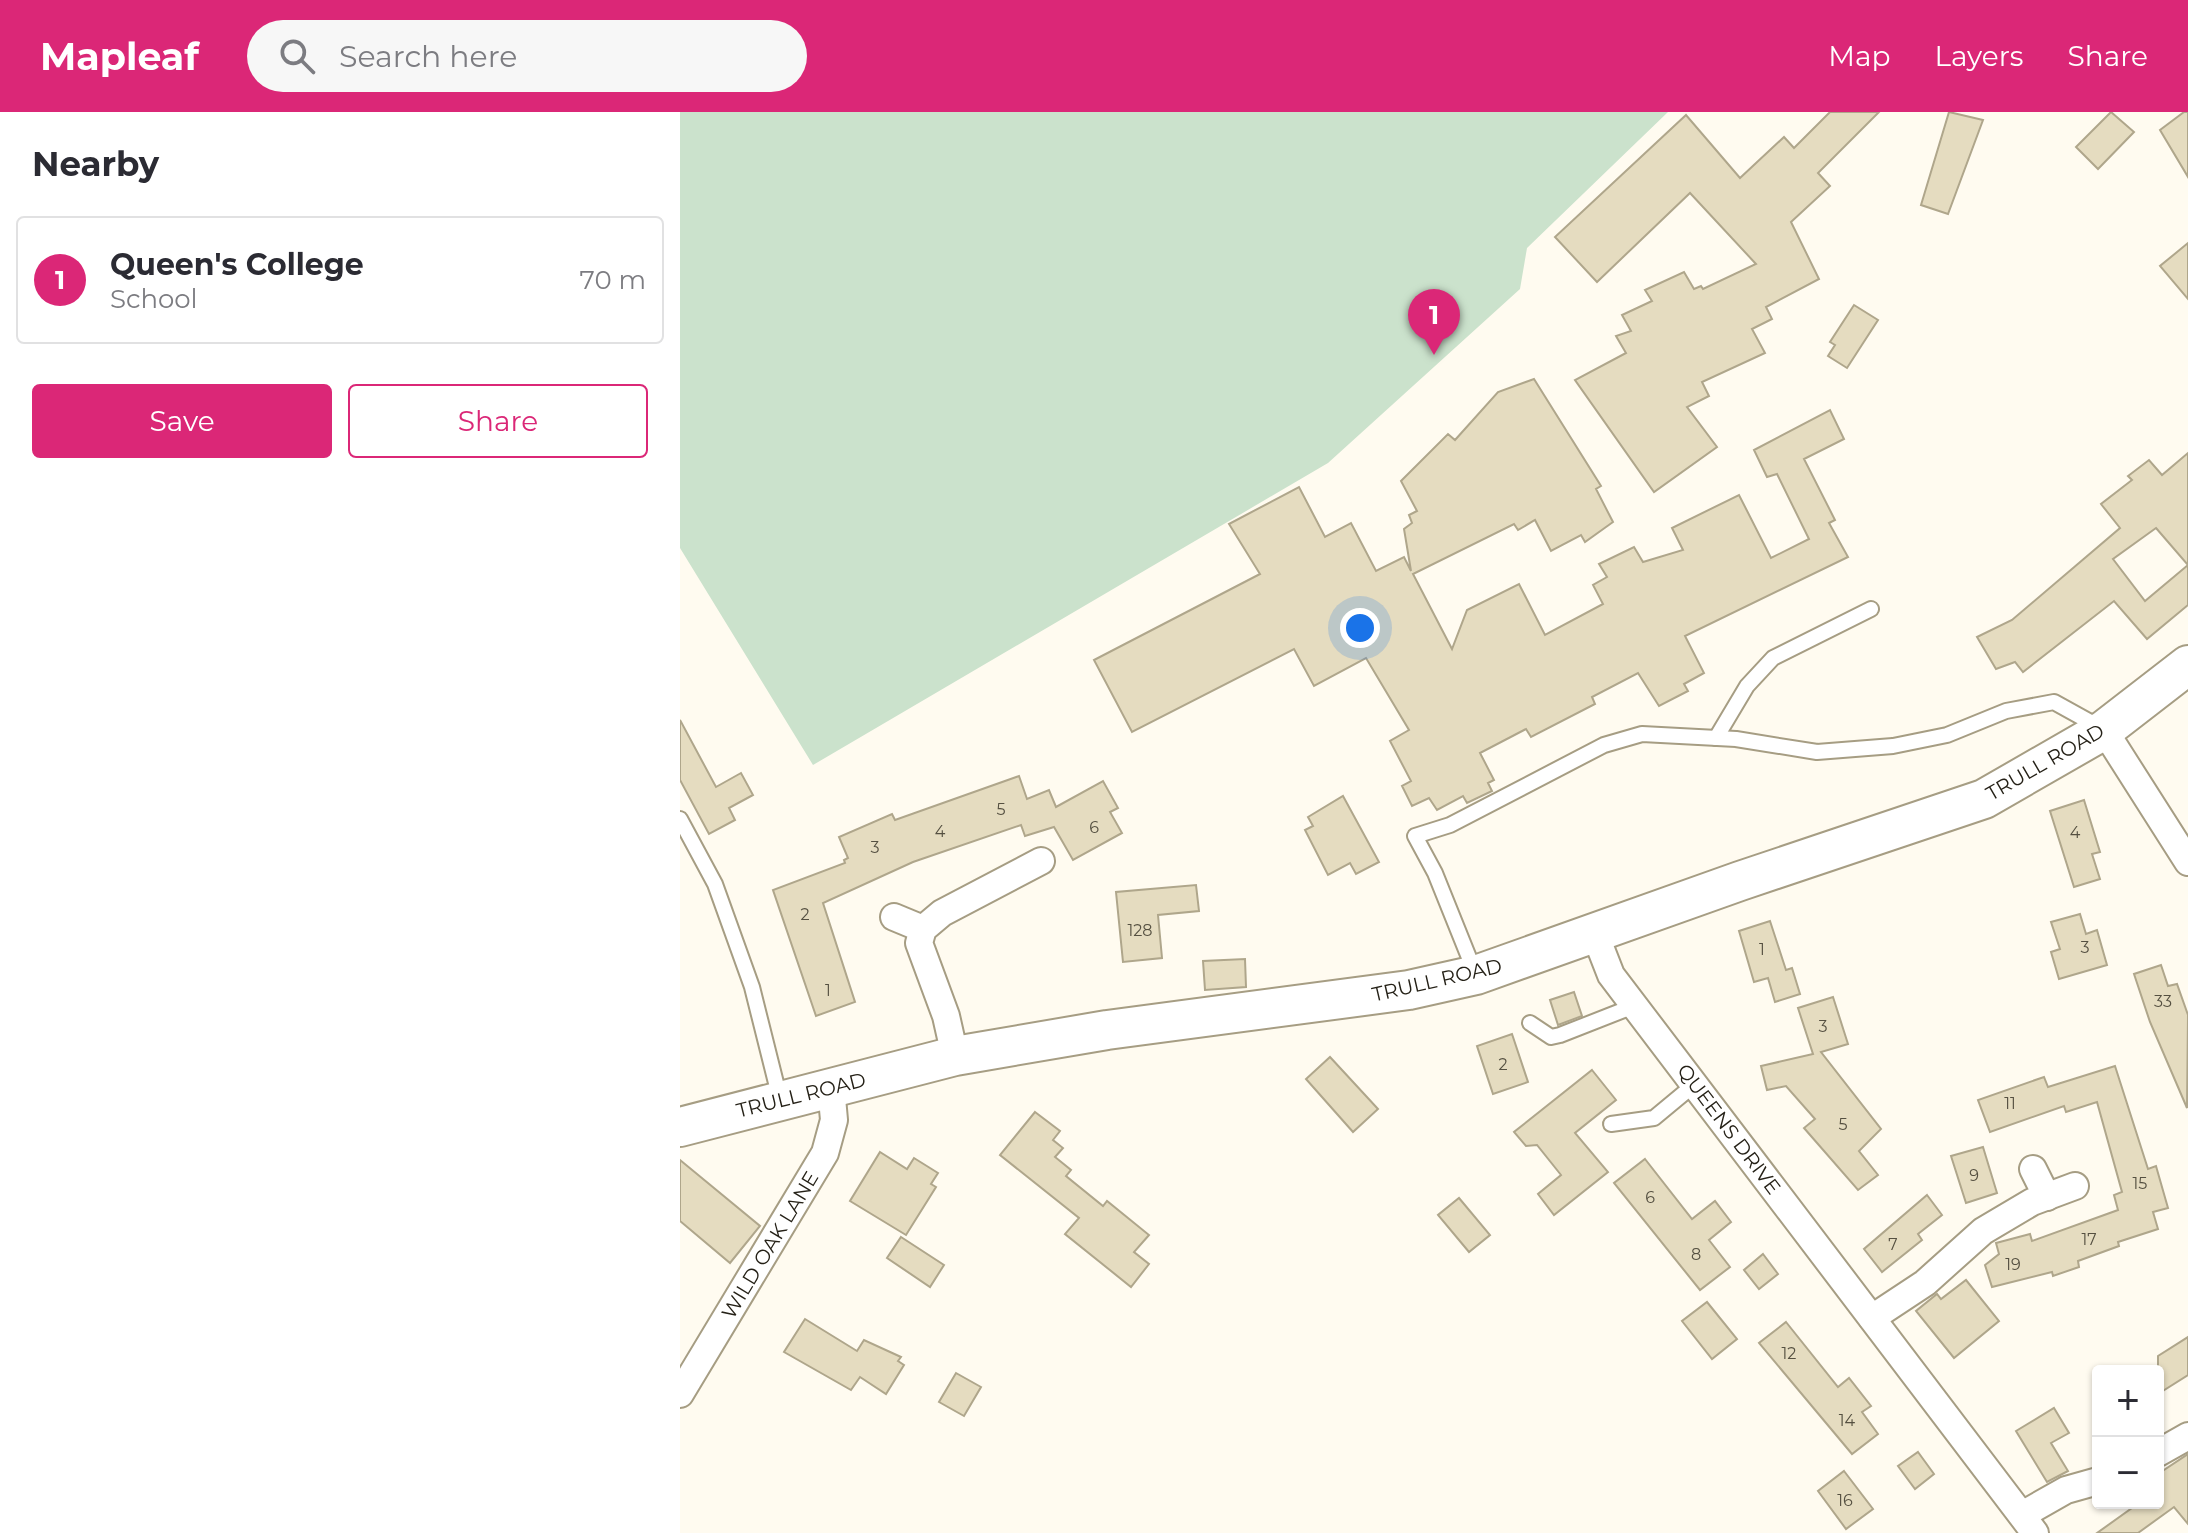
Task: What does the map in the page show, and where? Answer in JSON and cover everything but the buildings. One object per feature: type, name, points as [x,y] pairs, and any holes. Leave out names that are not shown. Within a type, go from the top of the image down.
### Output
[{"type":"street","name":"TRULL ROAD","points":[[680,1127],[955,1056],[1107,1030],[1409,990],[1476,975],[1984,799],[2104,730],[2188,665]]},
{"type":"street","points":[[2104,730],[2188,862]]},
{"type":"street","points":[[955,1056],[946,1016],[919,943],[923,929],[942,913],[1041,861]]},
{"type":"street","points":[[894,917],[923,929]]},
{"type":"street","name":"QUEENS DRIVE","points":[[1595,934],[1611,975],[2029,1524],[2066,1490],[2092,1483]]},
{"type":"street","name":"WILD OAK LANE","points":[[680,1394],[825,1153],[834,1120],[831,1087]]},
{"type":"street","points":[[2033,1169],[2047,1197]]},
{"type":"street","points":[[1872,1318],[1925,1283],[1983,1231],[2047,1197],[2075,1186]]},
{"type":"street","points":[[2164,1450],[2188,1436]]},
{"type":"lane","points":[[1716,738],[1747,686],[1773,658],[1871,609]]},
{"type":"lane","points":[[1476,975],[1435,873],[1415,836],[1450,825],[1604,745],[1642,734],[1716,738],[1817,752],[1893,746],[1947,735],[2006,711],[2054,702],[2104,730]]},
{"type":"lane","points":[[680,819],[715,884],[752,987],[780,1099]]},
{"type":"lane","points":[[1530,1023],[1551,1037],[1634,1006]]},
{"type":"lane","points":[[1611,1124],[1654,1118],[1695,1084]]},
{"type":"green space","points":[[680,112],[1668,112],[1527,248],[1520,289],[1328,463],[813,765],[680,548]]},
{"type":"place","name":"Queen's College","points":[[1434,355]]}]
